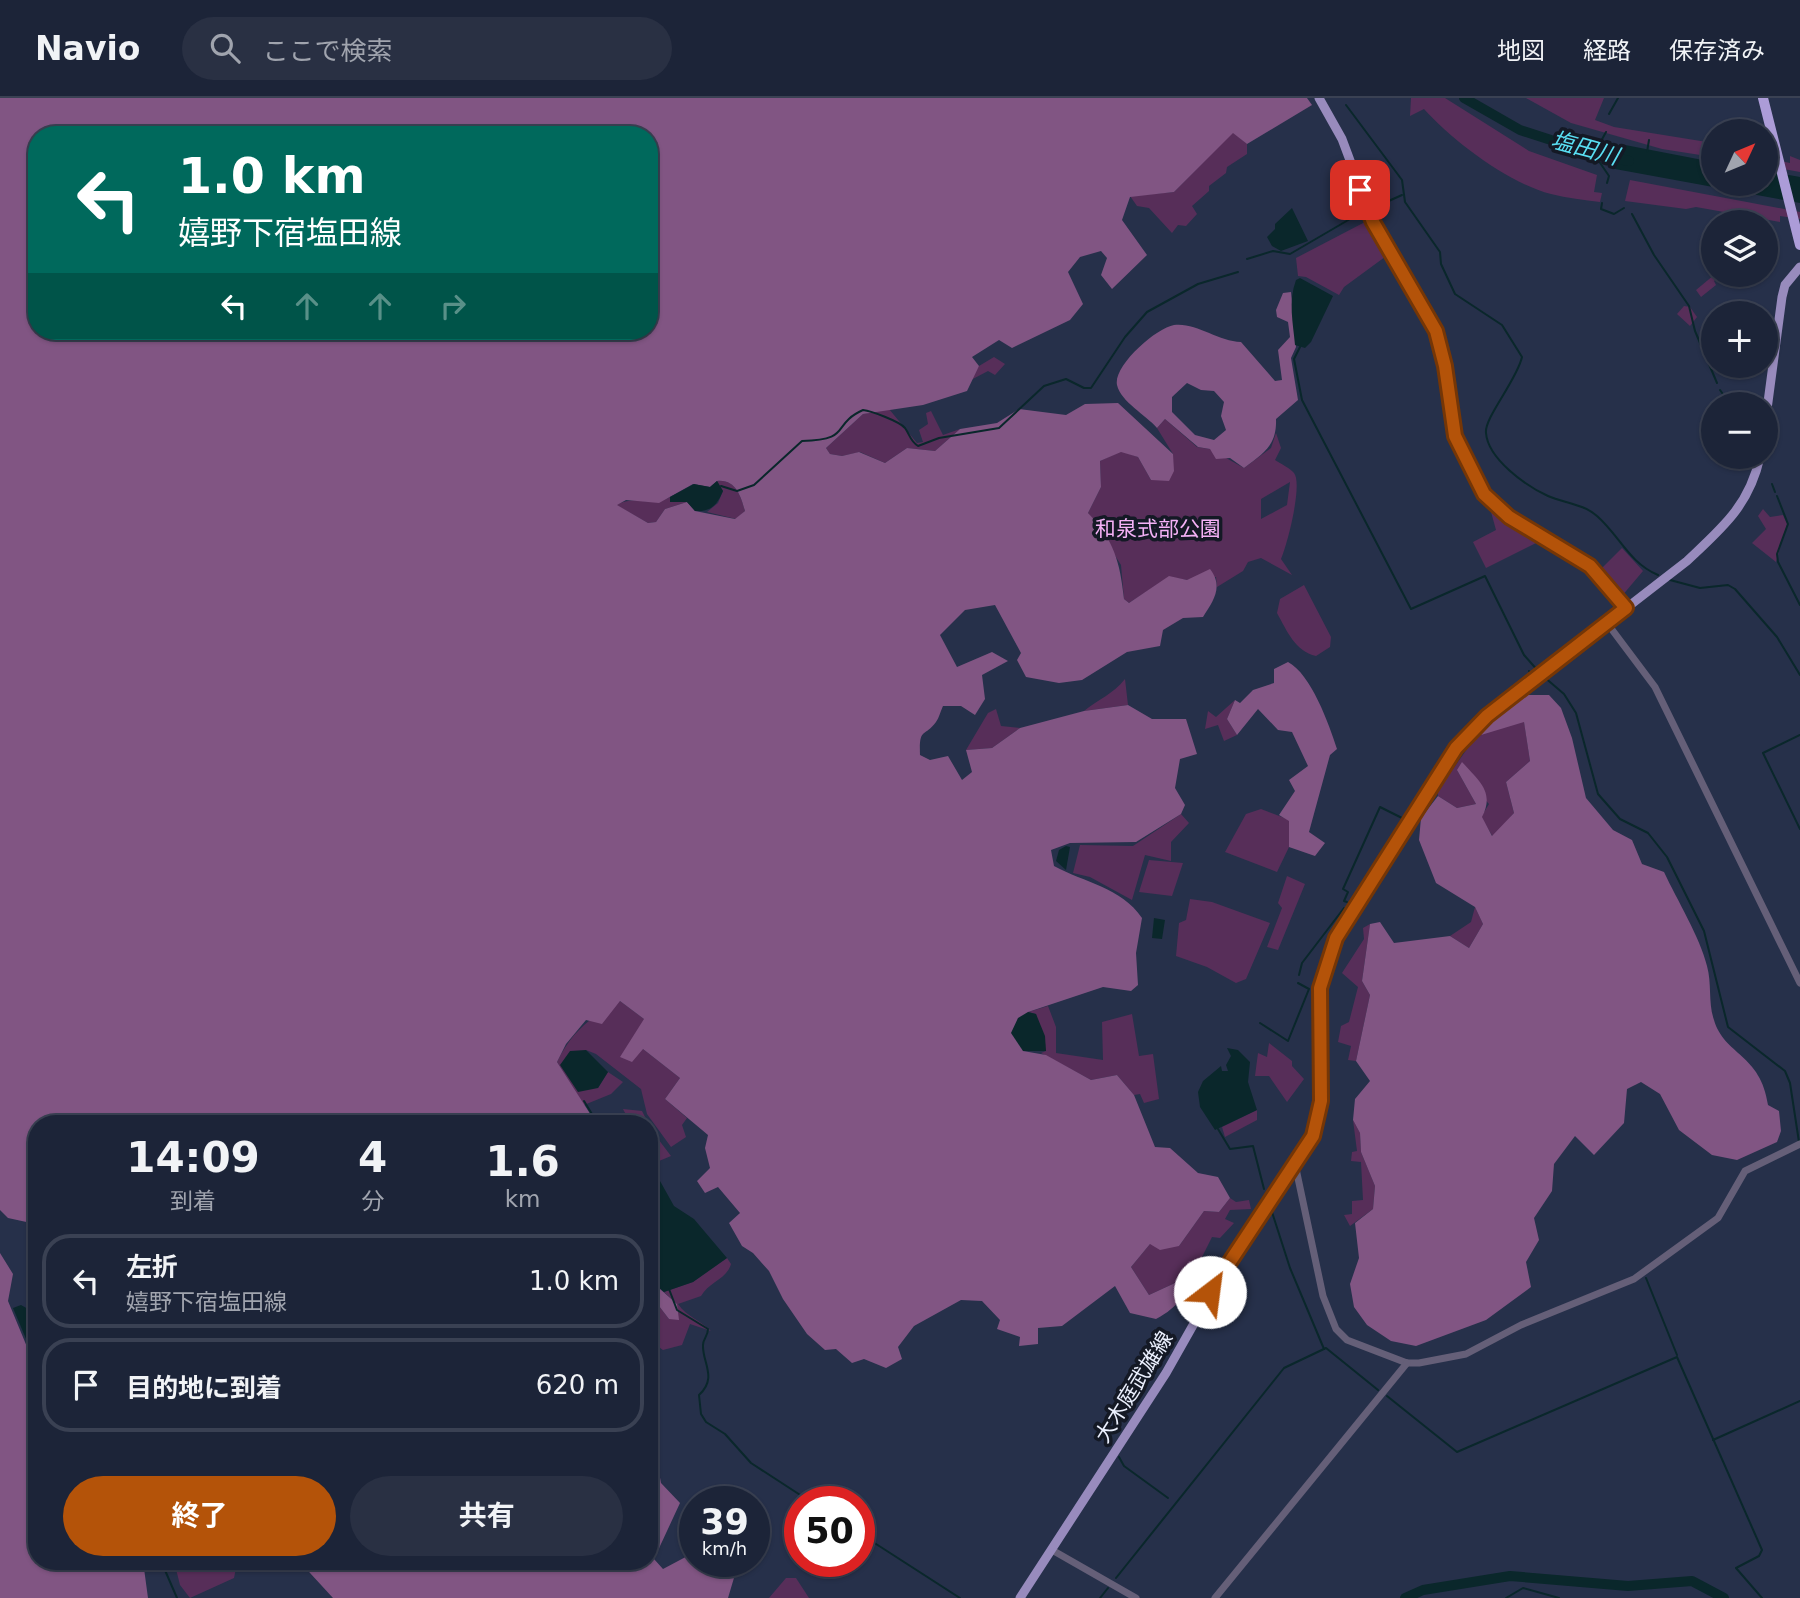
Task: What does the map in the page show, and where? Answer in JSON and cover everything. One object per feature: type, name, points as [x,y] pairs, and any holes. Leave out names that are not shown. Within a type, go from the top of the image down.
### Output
[{"type":"highway","points":[[1763,98],[1800,245]]},
{"type":"main road","points":[[1319,98],[1342,139],[1373,222],[1436,331],[1445,366],[1455,436],[1484,494],[1509,517],[1590,566],[1626,608]]},
{"type":"main road","points":[[1769,392],[1782,296],[1785,285],[1800,267]]},
{"type":"main road","name":"大木庭武雄線","points":[[1020,1598],[1166,1373],[1239,1244],[1313,1136],[1319,1117],[1320,988],[1336,938],[1456,748],[1487,716],[1686,561],[1730,519],[1750,492],[1757,469]]},
{"type":"street","points":[[1607,623],[1655,687],[1800,984]]},
{"type":"street","points":[[1295,1164],[1323,1296],[1336,1329],[1347,1340],[1407,1363],[1466,1354],[1521,1325],[1634,1279],[1718,1219],[1745,1171],[1798,1145]]},
{"type":"street","points":[[1215,1598],[1407,1363]]},
{"type":"street","points":[[1052,1550],[1136,1598]]},
{"type":"green space","points":[[1411,98],[1445,98],[1529,151],[1597,175],[1594,192],[1602,193],[1600,202],[1551,194],[1517,181],[1466,147],[1424,109],[1410,116]]},
{"type":"green space","points":[[1526,98],[1604,98],[1595,120],[1614,127],[1701,141],[1701,155],[1662,149],[1571,123]]},
{"type":"green space","points":[[1233,132],[1247,144],[1247,154],[1227,167],[1226,173],[1209,186],[1209,191],[1192,206],[1197,214],[1186,226],[1178,225],[1172,233],[1149,208],[1137,206],[1130,196],[1174,192]]},
{"type":"green space","points":[[1790,156],[1800,160],[1800,172],[1778,168],[1778,160],[1790,163]]},
{"type":"green space","points":[[1630,180],[1701,193],[1701,196],[1715,196],[1800,212],[1800,219],[1780,216],[1778,222],[1778,210],[1713,210],[1696,207],[1686,209],[1625,201]]},
{"type":"green space","points":[[1365,222],[1389,254],[1344,287],[1339,295],[1306,277],[1298,276],[1296,258]]},
{"type":"green space","points":[[1701,286],[1714,287],[1701,297],[1696,290]]},
{"type":"green space","points":[[1684,306],[1690,307],[1697,317],[1690,326],[1677,314]]},
{"type":"green space","points":[[994,357],[1005,364],[995,375],[988,371],[969,381],[979,366]]},
{"type":"green space","points":[[889,409],[917,443],[923,442],[919,430],[928,424],[926,413],[931,411],[943,435],[960,429],[935,451],[907,448],[885,463],[860,452],[842,456],[830,454],[826,448],[863,414]]},
{"type":"green space","name":"和泉式部公園","points":[[1165,419],[1197,447],[1210,449],[1244,468],[1271,448],[1276,433],[1281,448],[1275,460],[1292,471],[1296,479],[1293,515],[1281,559],[1292,575],[1261,558],[1248,562],[1243,571],[1217,587],[1216,577],[1187,580],[1169,577],[1129,603],[1124,599],[1121,565],[1088,513],[1101,487],[1100,461],[1121,451],[1138,457],[1151,480],[1173,454],[1157,428]],"holes":[[[1290,482],[1287,505],[1261,519],[1261,499]]]},
{"type":"green space","points":[[717,481],[729,483],[739,495],[745,511],[736,519],[707,512],[718,503],[723,491]]},
{"type":"green space","points":[[670,497],[671,502],[687,502],[665,509],[656,522],[648,523],[616,505],[630,501],[663,500]]},
{"type":"green space","points":[[1488,501],[1538,542],[1486,568],[1473,542],[1496,530]]},
{"type":"green space","points":[[1763,509],[1770,517],[1783,515],[1787,524],[1776,562],[1752,543],[1766,529],[1758,516]]},
{"type":"green space","points":[[1622,548],[1643,571],[1621,597],[1599,571]]},
{"type":"green space","points":[[1304,585],[1331,637],[1330,647],[1316,656],[1297,645],[1277,613],[1280,599]]},
{"type":"green space","points":[[1125,679],[1128,705],[1084,711],[1111,693]]},
{"type":"green space","points":[[1235,700],[1227,719],[1237,735],[1224,741],[1218,725],[1205,729],[1208,711],[1216,717]]},
{"type":"green space","points":[[996,709],[1001,726],[1020,728],[992,748],[966,750],[988,713]]},
{"type":"green space","points":[[1524,721],[1530,761],[1506,782],[1514,813],[1493,837],[1481,817],[1489,804],[1457,770],[1476,804],[1457,808],[1438,796],[1438,790],[1477,735]]},
{"type":"green space","points":[[1261,809],[1290,820],[1289,847],[1277,872],[1225,852],[1246,814]]},
{"type":"green space","points":[[1181,814],[1189,823],[1171,842],[1171,861],[1145,855],[1132,900],[1090,877],[1073,873],[1080,845],[1133,846]]},
{"type":"green space","points":[[1149,860],[1183,863],[1172,896],[1139,892]]},
{"type":"green space","points":[[1287,876],[1305,884],[1278,950],[1267,947],[1282,908],[1278,903]]},
{"type":"green space","points":[[1190,899],[1212,902],[1270,923],[1246,979],[1236,983],[1207,967],[1176,956],[1179,923],[1186,920]]},
{"type":"green space","points":[[1475,907],[1483,924],[1469,948],[1450,936],[1471,922]]},
{"type":"green space","points":[[1370,924],[1362,981],[1370,995],[1356,1061],[1348,1060],[1351,1046],[1338,1042],[1341,1026],[1349,1022],[1358,987],[1342,973],[1364,939],[1363,928]]},
{"type":"green space","points":[[620,1001],[644,1019],[643,1049],[680,1078],[665,1099],[687,1118],[682,1125],[686,1137],[671,1147],[658,1129],[658,1115],[647,1114],[641,1089],[596,1054],[586,1050],[598,1088],[608,1072],[623,1082],[611,1094],[584,1105],[557,1062],[583,1026]]},
{"type":"green space","points":[[1048,1006],[1056,1027],[1056,1053],[1103,1060],[1102,1022],[1132,1014],[1139,1056],[1153,1054],[1159,1099],[1144,1103],[1140,1094],[1134,1095],[1117,1075],[1091,1080],[1041,1053],[1046,1051],[1036,1014],[1028,1012]]},
{"type":"green space","points":[[1269,1043],[1292,1061],[1292,1066],[1304,1079],[1287,1102],[1269,1076],[1255,1076],[1258,1053],[1267,1057]]},
{"type":"green space","points":[[623,1109],[642,1111],[644,1115],[626,1115]]},
{"type":"green space","points":[[1257,1110],[1257,1120],[1225,1137],[1222,1127]]},
{"type":"green space","points":[[1353,1120],[1360,1133],[1361,1152],[1375,1186],[1373,1209],[1350,1226],[1344,1215],[1352,1214],[1352,1201],[1363,1200],[1361,1162],[1351,1161],[1352,1152],[1357,1151]]},
{"type":"green space","points":[[658,1139],[671,1156],[658,1164]]},
{"type":"green space","points":[[1230,1198],[1236,1202],[1249,1200],[1251,1209],[1230,1210],[1225,1219],[1234,1223],[1220,1238],[1212,1237],[1198,1265],[1189,1262],[1175,1283],[1149,1295],[1131,1267],[1150,1244],[1179,1246],[1204,1211],[1219,1212]]},
{"type":"green space","points":[[727,1258],[731,1264],[722,1277],[701,1296],[678,1304],[711,1331],[690,1324],[682,1345],[663,1350],[658,1346],[658,1305],[669,1319],[677,1304],[664,1292],[693,1282]]},
{"type":"green space","points":[[176,1570],[236,1570],[234,1578],[190,1598],[180,1585]]},
{"type":"green space","points":[[786,1578],[796,1578],[809,1598],[769,1598]]},
{"type":"shaded area","points":[[0,98],[1307,98],[1312,105],[1247,144],[1233,133],[1174,192],[1130,197],[1122,220],[1147,255],[1112,289],[1101,275],[1107,258],[1101,251],[1080,257],[1068,272],[1083,304],[1070,320],[1012,348],[999,340],[972,357],[979,366],[967,391],[923,405],[863,414],[826,448],[830,454],[842,456],[859,452],[885,463],[907,448],[935,451],[960,429],[997,423],[1019,409],[1066,415],[1085,404],[1118,403],[1173,454],[1174,471],[1169,481],[1151,480],[1138,457],[1121,452],[1100,461],[1101,487],[1088,513],[1110,542],[1118,563],[1124,599],[1129,603],[1169,576],[1187,580],[1210,569],[1217,588],[1203,617],[1183,618],[1163,630],[1160,646],[1127,652],[1082,680],[1059,683],[1026,677],[1017,660],[1021,653],[995,605],[965,610],[940,635],[957,667],[992,652],[1008,661],[982,675],[985,699],[975,715],[961,706],[943,706],[936,722],[921,736],[920,746],[920,755],[930,760],[948,756],[962,780],[972,772],[966,750],[992,748],[1020,728],[1084,711],[1128,705],[1152,719],[1186,719],[1197,754],[1180,759],[1175,788],[1185,805],[1181,814],[1136,842],[1070,843],[1051,850],[1054,866],[1113,892],[1124,899],[1142,918],[1136,953],[1138,985],[1131,991],[1103,987],[1028,1012],[1023,1051],[1046,1055],[1091,1080],[1117,1075],[1134,1095],[1155,1147],[1170,1148],[1198,1173],[1218,1177],[1230,1198],[1219,1212],[1204,1211],[1179,1246],[1160,1250],[1150,1244],[1131,1267],[1149,1295],[1175,1283],[1189,1261],[1198,1265],[1187,1290],[1172,1309],[1156,1319],[1130,1313],[1115,1286],[1062,1326],[1038,1328],[1038,1344],[1019,1346],[1020,1337],[997,1329],[1000,1320],[982,1301],[961,1300],[914,1326],[898,1347],[902,1359],[886,1368],[864,1359],[852,1363],[836,1349],[825,1350],[807,1334],[783,1299],[769,1271],[753,1253],[742,1246],[729,1223],[740,1213],[718,1187],[705,1193],[697,1181],[710,1168],[705,1148],[708,1135],[665,1099],[680,1078],[643,1049],[632,1062],[620,1057],[644,1019],[620,1001],[602,1024],[586,1020],[566,1044],[557,1062],[591,1115],[28,1115],[28,1222],[8,1218],[0,1210]],"holes":[[[717,481],[733,486],[745,511],[735,519],[695,511],[687,502],[665,509],[656,522],[648,523],[617,505],[626,500],[659,503],[693,484],[710,487]]]},
{"type":"shaded area","points":[[1620,144],[1701,160],[1701,185],[1615,169]]},
{"type":"shaded area","points":[[1778,173],[1800,177],[1800,203],[1762,196],[1778,196]]},
{"type":"shaded area","points":[[1292,208],[1308,241],[1281,251],[1272,246],[1267,237],[1275,229],[1275,224]]},
{"type":"shaded area","points":[[1300,278],[1333,296],[1311,342],[1305,348],[1295,345],[1292,320],[1294,288],[1296,280]]},
{"type":"shaded area","points":[[1291,292],[1296,347],[1291,358],[1298,400],[1276,419],[1274,436],[1268,448],[1244,468],[1230,458],[1216,459],[1210,449],[1198,447],[1165,419],[1157,428],[1119,391],[1118,377],[1129,358],[1147,340],[1174,325],[1190,326],[1224,339],[1241,342],[1275,381],[1282,380],[1278,350],[1290,337],[1288,322],[1277,317],[1276,310],[1283,293]],"holes":[[[1187,383],[1201,390],[1214,391],[1224,402],[1221,416],[1226,430],[1214,440],[1195,435],[1172,412],[1172,397]]]},
{"type":"shaded area","points":[[717,481],[723,491],[716,504],[709,509],[695,511],[687,502],[670,502],[670,497],[694,484],[710,487]]},
{"type":"shaded area","points":[[1288,662],[1312,688],[1337,749],[1330,755],[1309,832],[1325,843],[1315,856],[1289,847],[1289,821],[1279,815],[1295,791],[1289,780],[1308,766],[1292,732],[1278,730],[1258,709],[1237,735],[1227,719],[1235,700],[1240,703],[1253,690],[1274,683],[1274,669]]},
{"type":"shaded area","points":[[1526,695],[1549,695],[1561,708],[1572,738],[1586,798],[1613,830],[1632,840],[1642,864],[1664,872],[1704,955],[1712,1014],[1719,1032],[1758,1075],[1768,1105],[1779,1111],[1781,1131],[1777,1142],[1737,1160],[1712,1155],[1679,1130],[1660,1094],[1641,1082],[1627,1089],[1624,1123],[1594,1155],[1575,1136],[1554,1164],[1552,1191],[1534,1218],[1539,1240],[1526,1262],[1531,1287],[1486,1320],[1416,1346],[1391,1341],[1367,1325],[1354,1307],[1350,1284],[1359,1258],[1355,1223],[1373,1209],[1375,1186],[1361,1152],[1360,1133],[1353,1120],[1355,1099],[1370,1081],[1356,1061],[1370,995],[1362,981],[1370,924],[1380,922],[1394,943],[1450,936],[1469,948],[1483,924],[1475,907],[1436,883],[1419,840],[1421,818],[1438,796],[1457,808],[1476,804],[1457,770],[1462,762],[1479,781],[1486,794],[1486,808],[1482,817],[1492,836],[1514,813],[1506,782],[1530,761],[1524,722],[1481,735],[1492,721]]},
{"type":"shaded area","points":[[1070,847],[1066,870],[1056,861],[1059,850]]},
{"type":"shaded area","points":[[1154,918],[1165,920],[1162,939],[1152,938]]},
{"type":"shaded area","points":[[1028,1012],[1036,1014],[1045,1036],[1046,1051],[1023,1051],[1011,1033],[1018,1018]]},
{"type":"shaded area","points":[[1227,1048],[1238,1050],[1250,1062],[1248,1082],[1257,1110],[1215,1130],[1200,1107],[1198,1092],[1203,1081],[1221,1066],[1222,1071],[1228,1071],[1226,1065],[1231,1056]]},
{"type":"shaded area","points":[[586,1050],[608,1072],[598,1088],[578,1092],[560,1065],[570,1051]]},
{"type":"shaded area","points":[[658,1177],[674,1206],[694,1219],[727,1258],[693,1282],[664,1292],[658,1287]]},
{"type":"shaded area","points":[[0,1253],[13,1274],[8,1301],[28,1349],[28,1570],[144,1570],[148,1598],[0,1598]]},
{"type":"shaded area","points":[[658,1287],[677,1304],[679,1320],[669,1319],[658,1305]]},
{"type":"shaded area","points":[[21,1305],[28,1309],[28,1344],[13,1308]]},
{"type":"shaded area","points":[[658,1467],[661,1483],[679,1505],[658,1550]]},
{"type":"shaded area","points":[[679,1560],[679,1577],[734,1577],[728,1598],[333,1598],[307,1570],[658,1570],[658,1563],[663,1569]]},
{"type":"waterway","name":"塩田川","points":[[1464,98],[1520,130],[1594,154],[1629,161]]},
{"type":"waterway","points":[[1609,114],[1618,98]]},
{"type":"waterway","points":[[1346,105],[1402,180],[1405,202],[1440,252],[1441,264],[1455,294],[1502,325],[1522,357],[1487,426],[1488,443],[1493,452],[1529,486],[1592,512],[1605,523],[1639,563],[1658,575]]},
{"type":"waterway","name":"塩田川","points":[[1606,132],[1594,154],[1609,176],[1607,183]]},
{"type":"waterway","points":[[1647,152],[1649,140]]},
{"type":"waterway","points":[[1373,208],[1402,195]]},
{"type":"waterway","points":[[1602,203],[1601,209],[1614,214],[1624,208]]},
{"type":"waterway","points":[[1247,259],[1273,251],[1290,254],[1362,212]]},
{"type":"waterway","points":[[1632,214],[1654,255],[1689,306],[1695,331],[1717,383]]},
{"type":"waterway","points":[[721,486],[737,491],[754,485],[802,441],[835,435],[847,421],[863,410],[902,425],[918,446],[939,438],[999,428],[1044,386],[1066,379],[1084,388],[1091,388],[1125,337],[1147,312],[1198,284],[1238,272]]},
{"type":"waterway","points":[[1300,347],[1294,359],[1302,400],[1411,609],[1485,576],[1524,655],[1539,672]]},
{"type":"waterway","points":[[1772,484],[1775,492]]},
{"type":"waterway","points":[[1777,496],[1788,524],[1777,554],[1778,562],[1800,605]]},
{"type":"waterway","points":[[1670,580],[1700,588],[1728,585],[1735,589],[1777,637],[1800,675]]},
{"type":"waterway","points":[[1469,726],[1532,675],[1529,671]]},
{"type":"waterway","points":[[1543,676],[1564,694],[1576,713],[1598,794],[1620,819],[1648,833],[1667,857],[1704,931],[1728,1027],[1785,1071],[1790,1083],[1799,1142]]},
{"type":"waterway","points":[[1421,793],[1460,735]]},
{"type":"waterway","points":[[1800,735],[1763,753],[1800,829]]},
{"type":"waterway","points":[[1347,902],[1344,901],[1348,892],[1343,889],[1380,807],[1404,819],[1416,800]]},
{"type":"waterway","points":[[1299,975],[1302,963],[1344,908]]},
{"type":"waterway","points":[[1260,1023],[1288,1041],[1309,989],[1298,983]]},
{"type":"waterway","points":[[584,1101],[593,1115]]},
{"type":"waterway","points":[[1218,1129],[1230,1149],[1253,1146],[1264,1189]]},
{"type":"waterway","points":[[1271,1209],[1290,1268],[1324,1349]]},
{"type":"waterway","points":[[1646,1278],[1677,1355]]},
{"type":"waterway","points":[[669,1289],[677,1310],[708,1329],[703,1345],[708,1382],[699,1395],[701,1414],[706,1422],[725,1434],[751,1463],[786,1486]]},
{"type":"waterway","points":[[1116,1578],[1284,1368],[1326,1348],[1378,1390]]},
{"type":"waterway","points":[[1387,1396],[1457,1452],[1677,1357],[1762,1550],[1759,1556],[1736,1568],[1762,1598]]},
{"type":"waterway","points":[[1713,1440],[1800,1401]]},
{"type":"waterway","points":[[1119,1457],[1124,1466],[1168,1498]]},
{"type":"waterway","points":[[875,1543],[960,1598]]},
{"type":"waterway","points":[[165,1570],[177,1598]]},
{"type":"waterway","points":[[1405,1598],[1423,1590],[1510,1576],[1628,1586],[1692,1581],[1724,1598]]},
{"type":"waterway","points":[[1100,1598],[1108,1588]]},
{"type":"waterway","points":[[1506,1598],[1523,1588],[1559,1598]]},
{"type":"route","points":[[1210,1292],[1239,1244],[1313,1136],[1321,1101],[1318,1018],[1322,975],[1336,938],[1353,910],[1456,748],[1487,716],[1626,608],[1590,566],[1509,517],[1484,494],[1455,436],[1448,406],[1445,366],[1436,331],[1373,222],[1360,190]]}]
